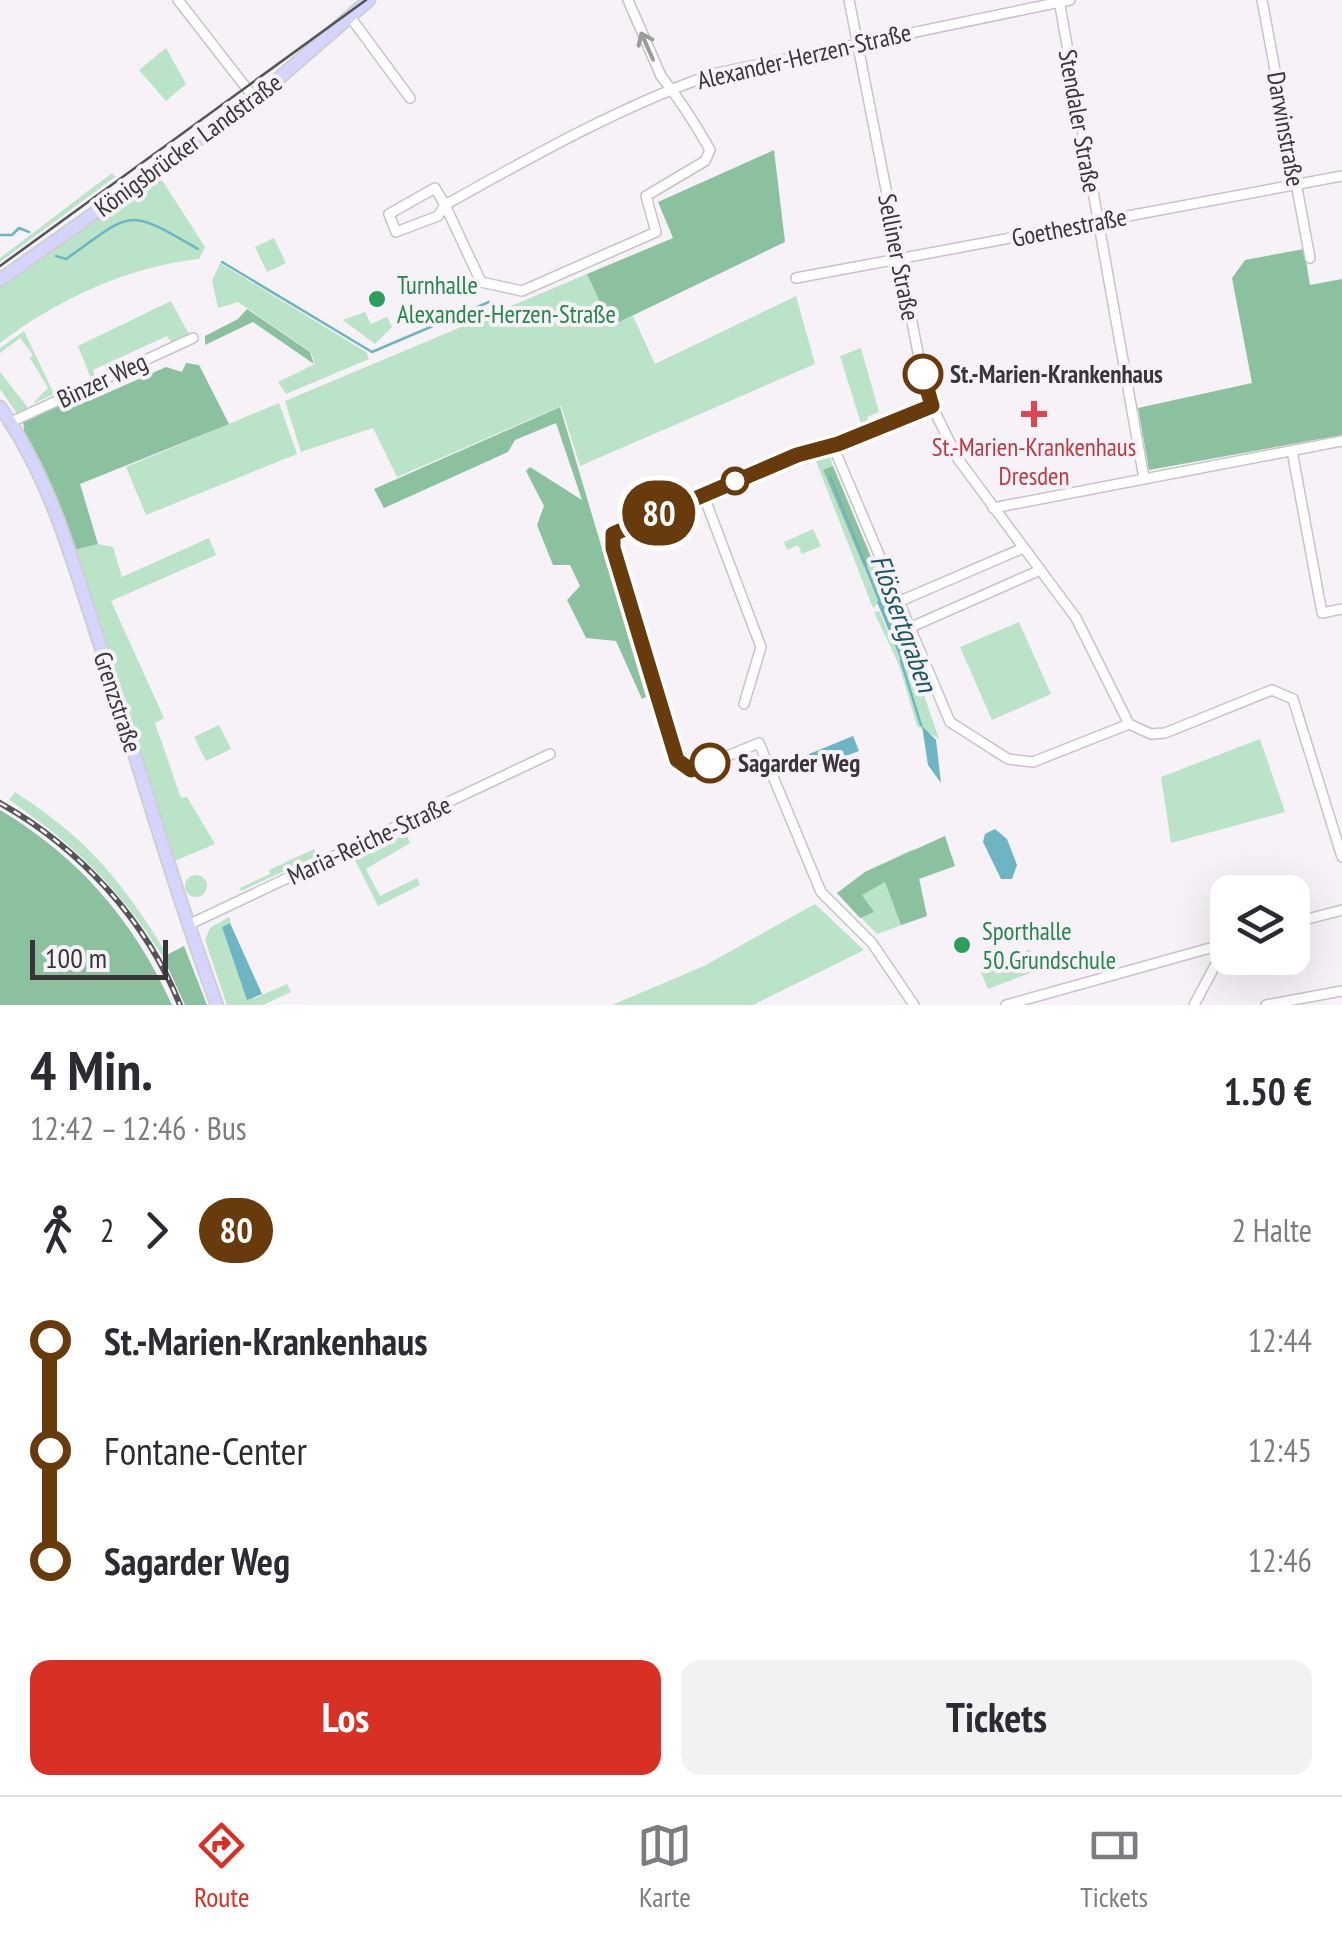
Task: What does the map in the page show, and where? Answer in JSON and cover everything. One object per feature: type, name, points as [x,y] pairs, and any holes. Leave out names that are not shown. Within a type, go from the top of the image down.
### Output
[{"type":"main road","name":"Königsbrücker Landstraße","points":[[0,280],[254,99],[369,0]]},
{"type":"main road","name":"Grenzstraße","points":[[0,406],[47,491],[70,551],[188,925],[218,1005]]},
{"type":"street","points":[[178,0],[254,99]]},
{"type":"street","points":[[444,205],[480,282],[522,291],[656,232],[646,196],[709,156],[672,88],[661,76],[628,0]]},
{"type":"street","name":"Selliner Straße","points":[[850,0],[898,259],[932,406],[958,459],[1080,625],[1129,724]]},
{"type":"street","name":"Darwinstraße","points":[[1262,0],[1310,258]]},
{"type":"street","name":"Alexander-Herzen-Straße","points":[[444,205],[435,188],[388,214],[400,234],[438,216],[444,205],[672,88],[741,65],[1062,1]]},
{"type":"street","name":"Stendaler Straße","points":[[1062,1],[1144,478]]},
{"type":"street","points":[[351,18],[410,98]]},
{"type":"street","name":"Goethestraße","points":[[796,278],[1342,176]]},
{"type":"street","name":"Binzer Weg","points":[[11,422],[194,338]]},
{"type":"street","points":[[914,1005],[872,943],[821,892],[759,743],[691,770],[677,760],[612,540],[619,530],[703,494],[932,406]]},
{"type":"street","points":[[994,508],[1342,441]]},
{"type":"street","points":[[833,446],[950,722],[1008,759],[1033,762],[1129,724],[1151,734],[1165,733],[1252,696],[1272,690],[1286,694],[1302,717],[1342,857]]},
{"type":"street","points":[[1292,451],[1322,613],[1342,609]]},
{"type":"street","points":[[703,494],[762,647],[744,704]]},
{"type":"street","points":[[898,602],[1021,549]]},
{"type":"street","points":[[908,628],[1038,571]]},
{"type":"street","name":"Maria-Reiche-Straße","points":[[188,925],[550,754]]},
{"type":"street","points":[[1310,918],[1342,910]]},
{"type":"street","points":[[1006,1005],[1210,948]]},
{"type":"street","points":[[1194,1005],[1210,975]]},
{"type":"street","points":[[1266,1005],[1342,991]]},
{"type":"green space","points":[[166,48],[186,84],[166,101],[139,70]]},
{"type":"green space","points":[[774,150],[785,242],[611,326],[587,274],[673,238],[658,202]]},
{"type":"green space","points":[[112,173],[115,177],[0,262],[0,258]]},
{"type":"green space","points":[[160,177],[205,247],[199,259],[120,277],[45,312],[0,343],[0,287]]},
{"type":"green space","points":[[274,238],[286,263],[267,272],[255,247]]},
{"type":"green space","points":[[1304,249],[1310,285],[1342,279],[1342,435],[1149,470],[1138,408],[1252,383],[1232,278],[1245,260]]},
{"type":"green space","points":[[220,263],[366,352],[369,359],[286,394],[278,382],[315,364],[311,352],[238,302],[218,308],[212,281]]},
{"type":"green space","points":[[587,274],[611,326],[633,316],[655,364],[796,296],[815,364],[580,466],[561,406],[397,477],[373,428],[301,452],[285,401]]},
{"type":"green space","points":[[171,301],[190,336],[172,344],[167,336],[93,370],[96,379],[90,376],[78,346]]},
{"type":"green space","points":[[247,309],[310,352],[314,364],[253,322],[205,345],[205,336],[238,319]]},
{"type":"green space","points":[[365,312],[371,324],[387,317],[392,327],[375,344],[343,320]]},
{"type":"green space","points":[[24,331],[54,394],[32,404],[48,388],[30,358],[33,355],[20,338],[0,353],[0,348]]},
{"type":"green space","points":[[861,348],[879,412],[867,417],[869,424],[862,427],[840,356]]},
{"type":"green space","points":[[186,363],[199,365],[229,424],[80,484],[98,544],[70,551],[26,450],[23,420],[85,393],[89,401],[166,367],[182,372]]},
{"type":"green space","points":[[0,372],[28,409],[18,415],[0,389]]},
{"type":"green space","points":[[279,403],[297,454],[146,515],[126,467]]},
{"type":"green space","points":[[560,407],[646,697],[642,699],[616,641],[586,638],[567,600],[580,586],[570,565],[553,565],[537,525],[544,506],[526,471],[530,467],[582,500],[556,423],[515,440],[508,452],[384,508],[374,489]]},
{"type":"green space","points":[[830,457],[833,466],[823,470],[864,567],[874,564],[890,603],[884,605],[882,599],[873,608],[816,461]]},
{"type":"green space","points":[[833,466],[874,564],[864,567],[823,470]]},
{"type":"green space","points":[[813,529],[821,546],[802,554],[798,545],[787,550],[784,542]]},
{"type":"green space","points":[[209,538],[216,555],[111,601],[164,718],[155,723],[181,798],[187,797],[215,844],[170,863],[70,551],[98,544],[113,547],[122,577]]},
{"type":"green space","points":[[879,611],[901,660],[899,642],[905,639],[939,739],[917,726],[899,665],[874,612]]},
{"type":"green space","points":[[1019,622],[1051,694],[992,720],[960,647]]},
{"type":"green space","points":[[219,725],[231,749],[206,761],[194,737]]},
{"type":"green space","points":[[1260,739],[1285,812],[1171,843],[1161,777]]},
{"type":"green space","points":[[15,792],[64,827],[102,863],[167,954],[163,957],[131,911],[95,870],[9,800]]},
{"type":"green space","points":[[0,810],[55,848],[101,894],[140,946],[172,1005],[0,1005]]},
{"type":"green space","points":[[406,834],[410,843],[366,869],[380,896],[417,878],[420,885],[378,906],[354,858]]},
{"type":"green space","points":[[945,836],[955,866],[919,879],[927,916],[901,925],[885,882],[862,895],[874,912],[860,918],[837,893],[865,872]]},
{"type":"green space","points":[[314,849],[317,856],[241,891],[240,888],[270,874],[269,870]]},
{"type":"green space","points":[[913,849],[927,916],[877,934],[837,893],[865,872]]},
{"type":"green space","points":[[196,875],[204,878],[204,894],[196,897],[188,894],[185,886],[188,878]]},
{"type":"green space","points":[[815,904],[864,950],[753,1005],[612,1005],[704,966]]},
{"type":"green space","points":[[229,917],[231,922],[222,927],[255,998],[287,984],[291,992],[263,1005],[227,1005],[205,940],[210,928]]},
{"type":"green space","points":[[184,946],[207,1005],[185,1005],[163,957]]},
{"type":"green space","points":[[1030,950],[1038,970],[988,989],[980,970]]},
{"type":"water","points":[[882,598],[902,649],[902,663],[877,602]]},
{"type":"water","points":[[922,726],[936,740],[941,783],[928,765]]},
{"type":"water","points":[[853,736],[859,751],[814,768],[809,754]]},
{"type":"water","points":[[995,829],[1007,839],[1017,865],[1012,879],[1001,879],[983,842],[985,834]]},
{"type":"water","points":[[230,923],[262,994],[247,1000],[222,927]]},
{"type":"waterway","name":"Flössertgraben","points":[[56,256],[66,259],[105,231],[130,220],[156,226],[198,249]]},
{"type":"waterway","name":"Flössertgraben","points":[[0,235],[12,235],[19,228],[29,232]]},
{"type":"waterway","name":"Flössertgraben","points":[[222,262],[372,352],[489,302]]},
{"type":"waterway","name":"Flössertgraben","points":[[830,477],[880,602]]},
{"type":"waterway","name":"Flössertgraben","points":[[901,661],[921,725]]},
{"type":"tram line","points":[[0,266],[366,0]]},
{"type":"railway","points":[[0,803],[57,842],[107,889],[149,944],[180,1005]]},
{"type":"bus line","name":"80","points":[[710,763],[691,770],[677,760],[613,548],[613,534],[797,455],[838,444],[932,406],[923,374]]},
{"type":"place","name":"Turnhalle Alexander-Herzen-Straße","points":[[377,299]]},
{"type":"place","name":"St.-Marien-Krankenhaus","points":[[923,374]]},
{"type":"place","name":"St.-Marien-Krankenhaus Dresden","points":[[1034,414]]},
{"type":"place","name":"Sagarder Weg","points":[[710,763]]},
{"type":"place","name":"Sporthalle 50.Grundschule","points":[[962,945]]}]
